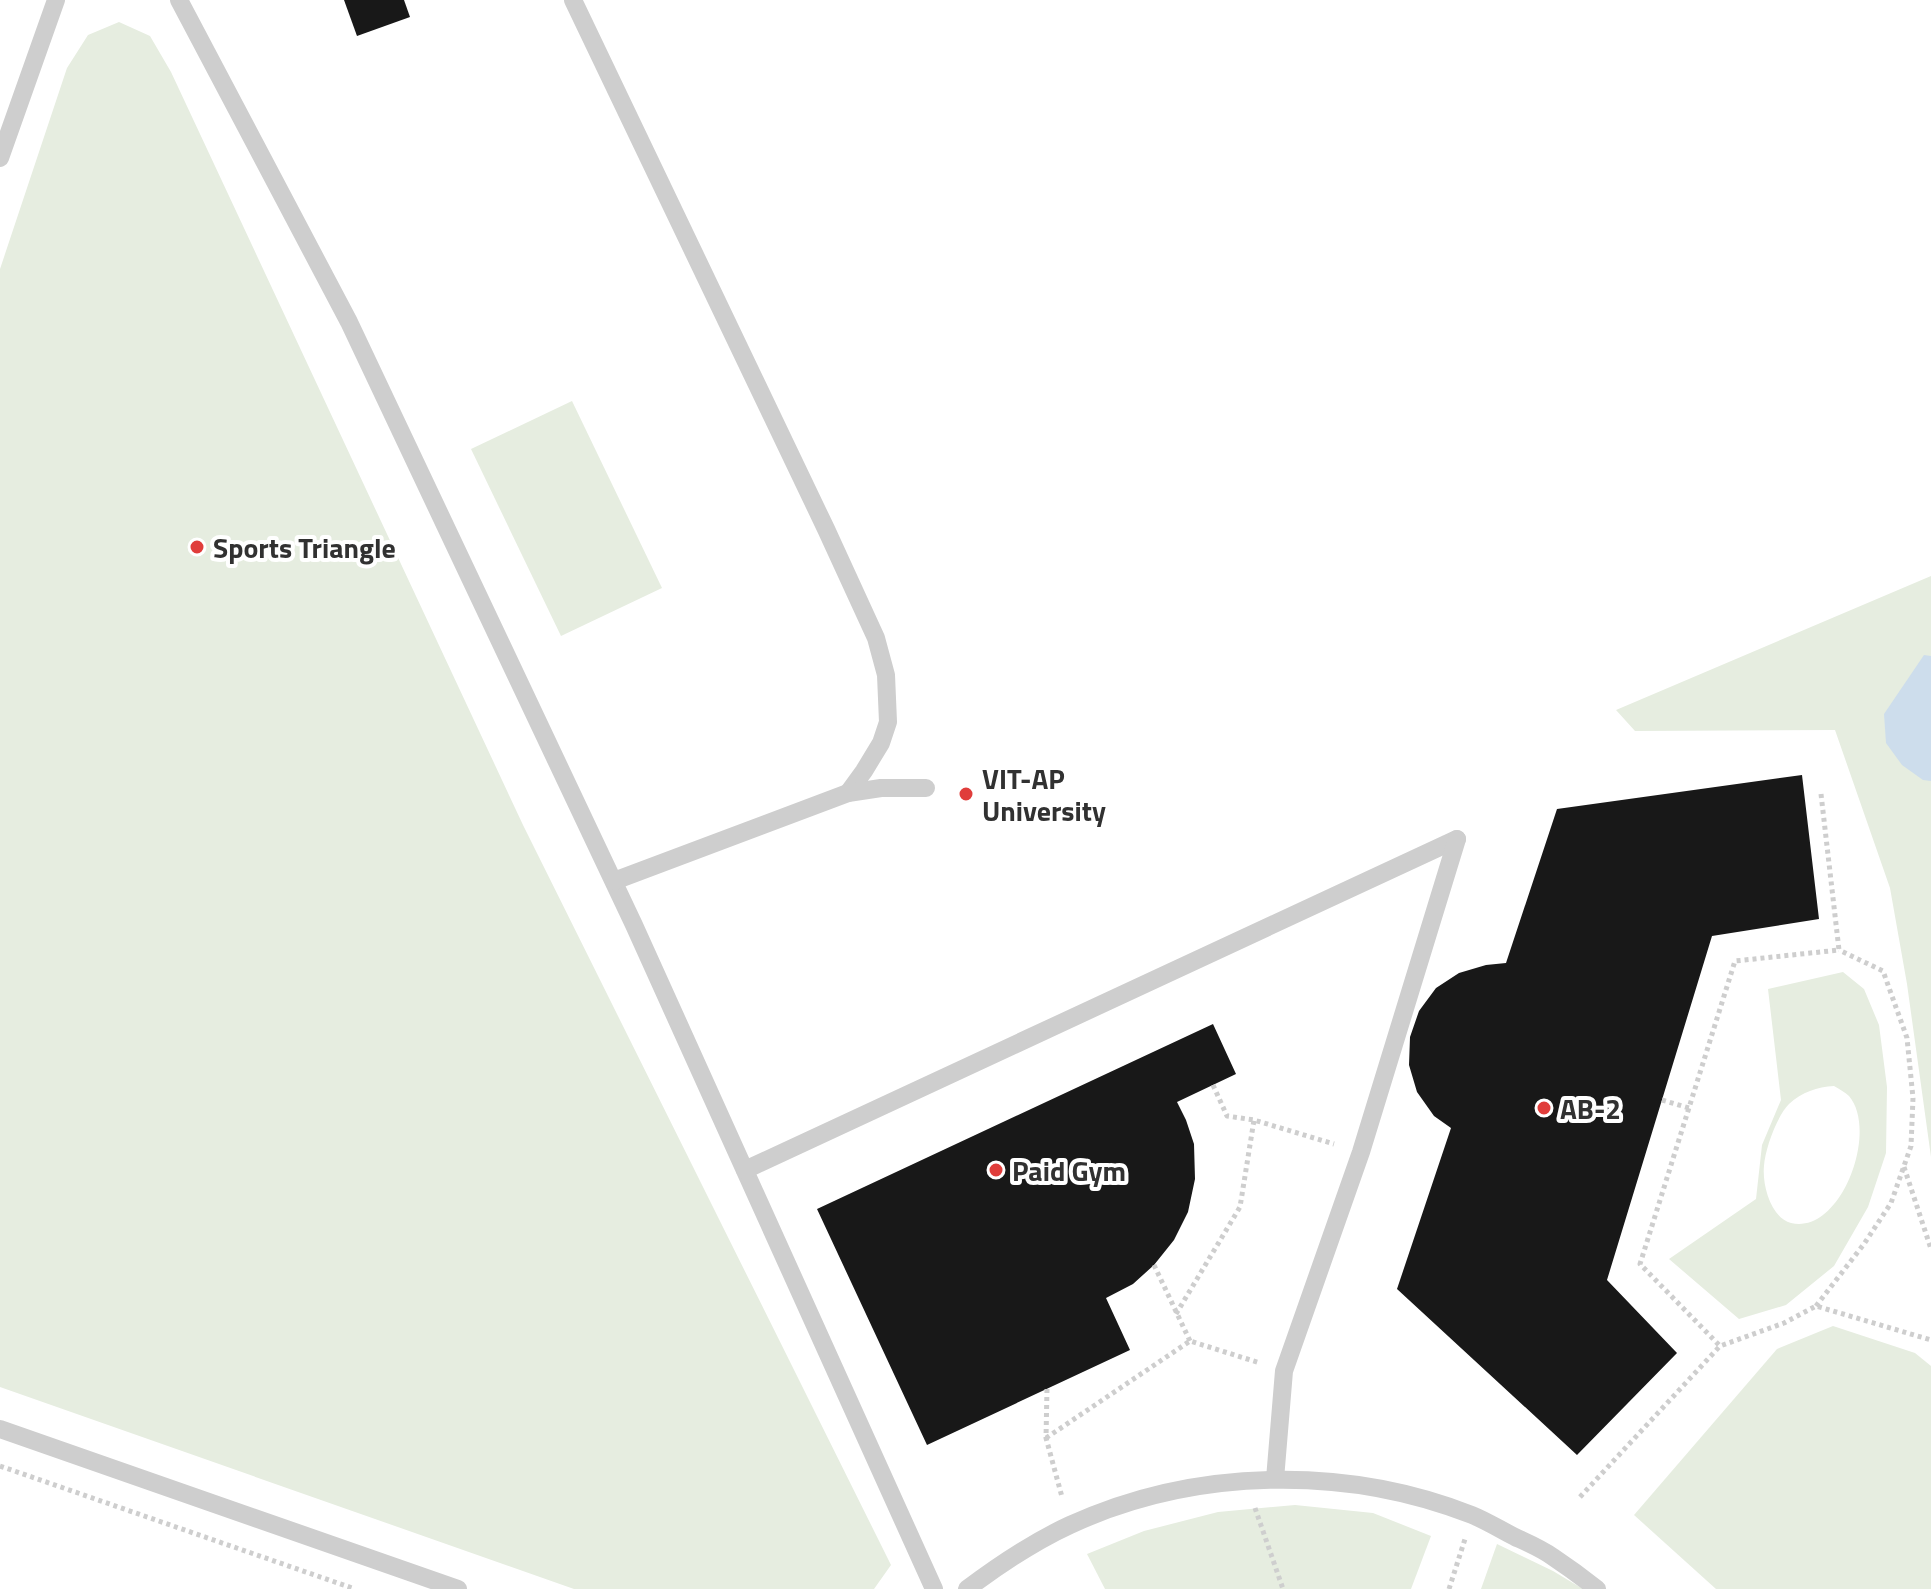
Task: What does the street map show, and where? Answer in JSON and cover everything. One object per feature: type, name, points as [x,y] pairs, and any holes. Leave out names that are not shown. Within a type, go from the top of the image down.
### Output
[{"type":"lane","points":[[0,158],[56,0]]},
{"type":"lane","points":[[179,0],[349,322],[614,881],[934,1589]]},
{"type":"lane","points":[[573,0],[876,638],[886,675],[888,722],[881,743],[848,793]]},
{"type":"lane","points":[[614,881],[848,793],[881,788],[926,788]]},
{"type":"lane","points":[[745,1170],[1457,839],[1361,1152],[1284,1371],[1275,1479]]},
{"type":"lane","points":[[0,1429],[458,1589]]},
{"type":"lane","points":[[967,1589],[1003,1562],[1069,1525],[1126,1504],[1185,1488],[1275,1479],[1342,1483],[1408,1495],[1472,1516],[1550,1555],[1597,1589]]},
{"type":"path","points":[[1821,794],[1839,950]]},
{"type":"path","points":[[1580,1497],[1720,1346],[1784,1323],[1816,1306],[1891,1203],[1911,1146],[1913,1098],[1907,1038],[1883,971],[1839,950],[1735,961],[1640,1264],[1720,1346]]},
{"type":"path","points":[[1213,1085],[1227,1116],[1254,1120],[1361,1152]]},
{"type":"path","points":[[1662,1100],[1689,1108]]},
{"type":"path","points":[[1176,1314],[1240,1207],[1254,1120]]},
{"type":"path","points":[[1903,1166],[1931,1249]]},
{"type":"path","points":[[1154,1265],[1190,1341],[1284,1371]]},
{"type":"path","points":[[1816,1306],[1931,1340]]},
{"type":"path","points":[[1046,1438],[1190,1341]]},
{"type":"path","points":[[1047,1389],[1046,1438],[1069,1525]]},
{"type":"path","points":[[0,1466],[355,1589]]},
{"type":"path","points":[[1245,1481],[1283,1589]]},
{"type":"path","points":[[1449,1589],[1472,1516]]},
{"type":"shaded area","name":"Sports Triangle","points":[[119,22],[150,36],[171,72],[523,825],[891,1565],[874,1589],[574,1589],[0,1387],[0,269],[67,68],[88,35]]},
{"type":"shaded area","points":[[572,401],[662,588],[561,636],[471,449]]},
{"type":"shaded area","points":[[1931,576],[1931,1157],[1890,888],[1835,730],[1635,731],[1616,710]]},
{"type":"shaded area","points":[[1843,972],[1864,989],[1879,1025],[1887,1087],[1886,1153],[1868,1207],[1834,1266],[1786,1305],[1739,1319],[1669,1259],[1756,1199],[1762,1145],[1781,1100],[1768,989]],"holes":[[[1834,1086],[1849,1096],[1857,1112],[1860,1132],[1857,1155],[1839,1197],[1825,1213],[1809,1222],[1791,1223],[1778,1215],[1766,1191],[1764,1166],[1769,1142],[1789,1104],[1804,1093]]]},
{"type":"shaded area","points":[[1833,1326],[1915,1353],[1931,1366],[1931,1589],[1716,1589],[1634,1515],[1777,1349]]},
{"type":"shaded area","points":[[1295,1505],[1373,1513],[1431,1536],[1411,1589],[1105,1589],[1087,1554],[1144,1531],[1218,1512]]},
{"type":"shaded area","points":[[1497,1544],[1553,1571],[1583,1589],[1481,1589]]},
{"type":"water","points":[[1924,655],[1931,656],[1931,781],[1923,780],[1902,765],[1886,743],[1884,714]]},
{"type":"building","points":[[344,0],[404,0],[410,17],[357,36]]},
{"type":"building","name":"AB-2","points":[[1802,775],[1819,919],[1712,936],[1607,1280],[1677,1353],[1577,1455],[1397,1289],[1451,1128],[1434,1116],[1417,1092],[1409,1065],[1410,1037],[1419,1011],[1436,988],[1459,973],[1506,963],[1557,809]]},
{"type":"building","points":[[1213,1024],[1236,1074],[1177,1102],[1194,1144],[1195,1179],[1188,1212],[1174,1240],[1154,1265],[1133,1284],[1106,1298],[1130,1350],[927,1445],[817,1209]]},
{"type":"place","name":"Sports Triangle","points":[[197,547]]},
{"type":"place","name":"VIT-AP University","points":[[966,794]]},
{"type":"place","name":"AB-2","points":[[1544,1108]]},
{"type":"place","name":"Paid Gym","points":[[996,1170]]}]
